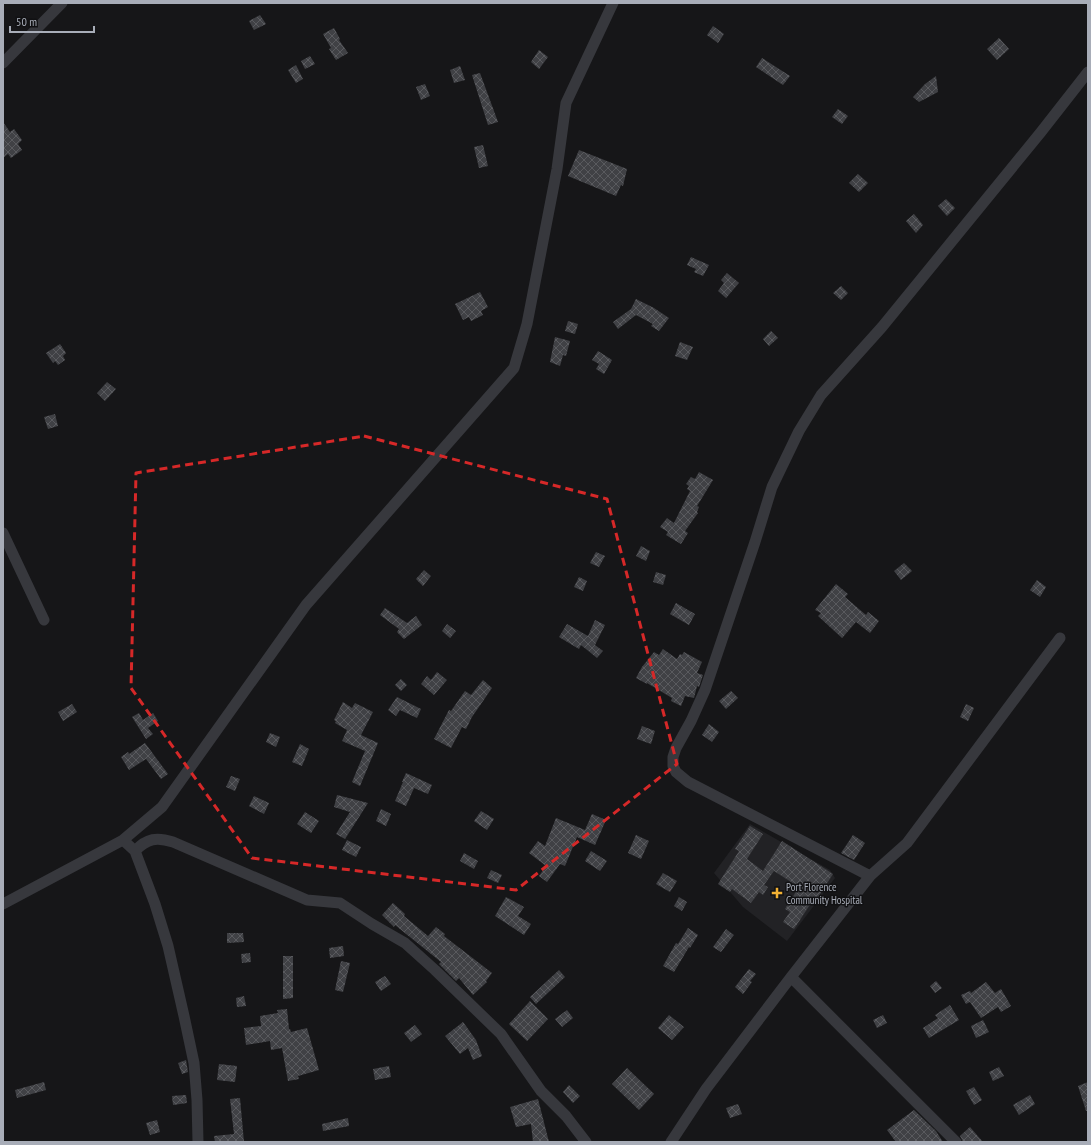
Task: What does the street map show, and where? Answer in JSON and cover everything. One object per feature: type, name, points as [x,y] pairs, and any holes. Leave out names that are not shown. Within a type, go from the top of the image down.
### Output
[{"type":"street","points":[[3,63],[62,3]]},
{"type":"street","points":[[3,904],[123,840],[162,807],[306,605],[514,368],[527,324],[557,169],[566,103],[613,3]]},
{"type":"street","points":[[870,876],[688,782],[676,772],[673,766],[673,757],[705,690],[772,487],[799,431],[821,395],[882,327],[1046,126],[1088,72]]},
{"type":"street","points":[[3,533],[44,620]]},
{"type":"street","points":[[671,1142],[706,1089],[791,978],[870,876],[908,843],[1060,638]]},
{"type":"street","points":[[135,851],[148,840],[156,838],[164,839],[307,900],[340,903],[404,943],[435,970],[501,1034],[542,1091],[566,1116],[586,1142]]},
{"type":"street","points":[[123,840],[135,851],[155,904],[168,946],[194,1063],[198,1142]]},
{"type":"street","points":[[791,978],[956,1142]]},
{"type":"highlighted area","points":[[364,436],[607,499],[677,764],[516,890],[252,858],[131,688],[136,473]]},
{"type":"shaded area","name":"Port Florence Community Hospital","points":[[750,824],[830,870],[835,878],[787,941],[743,907],[714,873]]},
{"type":"building","points":[[260,15],[266,24],[254,30],[249,21]]},
{"type":"building","points":[[713,26],[724,34],[718,43],[707,35]]},
{"type":"building","points":[[334,28],[340,39],[339,40],[348,53],[336,60],[329,49],[331,48],[323,34]]},
{"type":"building","points":[[999,38],[1009,49],[997,60],[987,49]]},
{"type":"building","points":[[539,50],[548,57],[539,69],[531,62]]},
{"type":"building","points":[[310,56],[315,64],[305,69],[301,61]]},
{"type":"building","points":[[762,58],[790,76],[783,85],[756,67]]},
{"type":"building","points":[[296,65],[303,79],[296,83],[288,70]]},
{"type":"building","points":[[460,66],[465,80],[454,83],[450,70]]},
{"type":"building","points":[[480,73],[498,122],[488,125],[472,75]]},
{"type":"building","points":[[936,76],[938,92],[919,102],[913,97],[925,84]]},
{"type":"building","points":[[425,84],[430,96],[421,100],[416,87]]},
{"type":"building","points":[[838,109],[848,116],[842,124],[832,117]]},
{"type":"building","points":[[3,122],[10,132],[14,129],[22,140],[18,144],[22,150],[11,158],[8,154],[3,158]]},
{"type":"building","points":[[483,145],[488,166],[479,168],[474,147]]},
{"type":"building","points":[[579,150],[627,169],[623,186],[621,185],[616,196],[568,176]]},
{"type":"building","points":[[858,174],[868,183],[859,192],[849,183]]},
{"type":"building","points":[[946,199],[955,208],[947,216],[938,206]]},
{"type":"building","points":[[914,214],[923,225],[916,233],[906,221]]},
{"type":"building","points":[[691,257],[709,265],[703,276],[694,272],[696,269],[687,265]]},
{"type":"building","points":[[727,273],[739,283],[726,298],[718,291],[724,283],[721,280]]},
{"type":"building","points":[[841,286],[848,293],[841,300],[833,293]]},
{"type":"building","points":[[480,292],[488,307],[481,311],[483,315],[471,321],[469,317],[463,320],[455,304]]},
{"type":"building","points":[[636,299],[669,318],[659,331],[651,326],[653,324],[636,315],[618,329],[613,322],[631,309]]},
{"type":"building","points":[[568,321],[578,324],[575,334],[565,331]]},
{"type":"building","points":[[771,331],[778,338],[769,346],[763,339]]},
{"type":"building","points":[[555,337],[570,341],[566,356],[563,355],[560,366],[550,362]]},
{"type":"building","points":[[680,342],[693,347],[687,360],[675,356]]},
{"type":"building","points":[[60,344],[66,353],[63,356],[65,360],[58,365],[55,361],[53,363],[46,353]]},
{"type":"building","points":[[598,351],[612,360],[604,374],[596,369],[599,364],[592,360]]},
{"type":"building","points":[[107,382],[116,389],[105,401],[97,393]]},
{"type":"building","points":[[55,414],[58,426],[48,429],[44,417]]},
{"type":"building","points":[[699,472],[713,480],[697,506],[699,507],[698,513],[685,531],[688,533],[681,544],[666,535],[668,532],[660,527],[667,518],[674,523],[690,491],[687,489],[689,486],[686,484],[691,477],[695,479]]},
{"type":"building","points":[[641,546],[650,551],[646,561],[636,556]]},
{"type":"building","points":[[596,552],[605,556],[599,567],[590,563]]},
{"type":"building","points":[[904,563],[912,571],[901,580],[894,571]]},
{"type":"building","points":[[424,570],[431,576],[423,586],[416,579]]},
{"type":"building","points":[[656,572],[666,575],[663,585],[653,582]]},
{"type":"building","points":[[579,577],[587,581],[583,591],[574,587]]},
{"type":"building","points":[[1037,580],[1046,587],[1040,597],[1030,590]]},
{"type":"building","points":[[836,584],[848,594],[845,597],[866,615],[868,612],[879,621],[870,633],[856,622],[842,638],[818,616],[821,613],[815,610]]},
{"type":"building","points":[[676,603],[695,614],[689,625],[670,614]]},
{"type":"building","points":[[385,608],[407,623],[416,616],[422,625],[404,639],[397,632],[399,629],[380,615]]},
{"type":"building","points":[[595,620],[605,625],[595,645],[603,651],[597,658],[581,645],[579,649],[559,637],[567,624],[588,636]]},
{"type":"building","points":[[447,624],[456,631],[450,638],[442,631]]},
{"type":"building","points":[[663,649],[677,659],[680,654],[682,655],[684,652],[702,662],[697,673],[703,675],[699,687],[697,686],[694,698],[685,696],[681,706],[671,701],[672,698],[636,678],[642,667],[654,652],[659,655]]},
{"type":"building","points":[[437,672],[447,680],[434,695],[421,684],[427,676],[431,680]]},
{"type":"building","points":[[401,679],[407,685],[401,691],[395,685]]},
{"type":"building","points":[[483,680],[492,688],[472,717],[466,729],[462,727],[451,748],[434,739],[449,710],[451,711],[465,691],[471,695]]},
{"type":"building","points":[[731,691],[738,698],[726,709],[719,701]]},
{"type":"building","points":[[397,697],[421,709],[417,718],[400,710],[396,716],[388,710]]},
{"type":"building","points":[[343,702],[352,708],[355,703],[373,712],[361,735],[378,743],[360,786],[352,782],[365,751],[342,741],[347,730],[335,723],[336,721],[334,720]]},
{"type":"building","points":[[72,704],[77,712],[63,721],[58,712]]},
{"type":"building","points":[[966,704],[974,708],[968,721],[960,717]]},
{"type":"building","points":[[139,713],[143,720],[153,713],[158,721],[148,728],[153,734],[146,739],[132,717]]},
{"type":"building","points":[[709,724],[719,732],[712,742],[702,735]]},
{"type":"building","points":[[642,726],[655,731],[651,744],[637,739]]},
{"type":"building","points":[[270,733],[280,737],[276,747],[266,742]]},
{"type":"building","points":[[145,743],[168,774],[161,779],[146,759],[129,770],[121,757],[128,752],[129,754]]},
{"type":"building","points":[[300,744],[309,749],[302,766],[292,762]]},
{"type":"building","points":[[406,773],[432,785],[428,794],[414,788],[406,806],[395,801]]},
{"type":"building","points":[[231,776],[240,779],[235,791],[226,787]]},
{"type":"building","points":[[337,795],[368,803],[345,839],[336,834],[350,812],[334,807]]},
{"type":"building","points":[[254,796],[269,803],[264,814],[249,806]]},
{"type":"building","points":[[381,809],[391,814],[386,826],[376,821]]},
{"type":"building","points":[[481,811],[494,819],[487,830],[474,821]]},
{"type":"building","points":[[305,812],[319,821],[311,833],[297,824]]},
{"type":"building","points":[[592,814],[606,820],[595,845],[577,837],[565,866],[560,864],[547,882],[539,876],[546,866],[529,853],[538,841],[545,846],[556,818],[585,830]]},
{"type":"building","points":[[750,826],[763,834],[747,859],[763,871],[782,841],[833,874],[817,899],[815,897],[794,929],[783,922],[790,912],[785,909],[799,887],[774,871],[764,885],[768,887],[763,895],[759,892],[751,903],[732,889],[730,892],[718,884],[739,851],[735,849]]},
{"type":"building","points":[[636,835],[649,841],[641,859],[628,853]]},
{"type":"building","points":[[853,835],[865,843],[854,860],[841,853]]},
{"type":"building","points":[[347,840],[361,847],[356,857],[342,850]]},
{"type":"building","points":[[591,851],[607,861],[600,871],[585,861]]},
{"type":"building","points":[[464,853],[478,861],[474,869],[460,861]]},
{"type":"building","points":[[491,870],[502,875],[498,883],[487,878]]},
{"type":"building","points":[[663,873],[677,881],[670,892],[656,884]]},
{"type":"building","points":[[506,897],[524,907],[518,916],[531,924],[524,935],[495,916]]},
{"type":"building","points":[[679,897],[687,902],[682,911],[674,906]]},
{"type":"building","points":[[393,903],[405,914],[404,916],[428,936],[436,927],[445,934],[444,936],[492,973],[486,981],[487,982],[473,995],[459,978],[456,981],[439,964],[441,962],[395,925],[394,927],[382,915]]},
{"type":"building","points":[[688,928],[698,935],[674,972],[663,966],[676,943],[678,944]]},
{"type":"building","points":[[726,929],[734,935],[721,952],[713,947]]},
{"type":"building","points":[[227,933],[243,933],[244,942],[227,943]]},
{"type":"building","points":[[343,946],[344,956],[330,958],[329,948]]},
{"type":"building","points":[[250,953],[251,962],[242,963],[241,954]]},
{"type":"building","points":[[283,956],[293,956],[293,998],[283,999]]},
{"type":"building","points":[[341,961],[350,963],[343,992],[335,990]]},
{"type":"building","points":[[749,969],[756,974],[750,981],[752,982],[743,994],[735,987]]},
{"type":"building","points":[[559,970],[565,977],[536,1004],[530,997]]},
{"type":"building","points":[[385,976],[391,984],[381,991],[375,982]]},
{"type":"building","points":[[936,981],[942,988],[935,993],[930,986]]},
{"type":"building","points":[[986,982],[995,993],[1001,989],[1011,1006],[1001,1012],[998,1007],[981,1018],[970,1002],[966,1004],[961,995],[970,991],[971,993]]},
{"type":"building","points":[[244,996],[246,1006],[237,1007],[236,998]]},
{"type":"building","points":[[530,1001],[548,1019],[527,1041],[509,1024]]},
{"type":"building","points":[[950,1005],[959,1020],[929,1038],[923,1028],[938,1018],[935,1015]]},
{"type":"building","points":[[287,1009],[289,1029],[291,1032],[307,1028],[319,1070],[298,1076],[299,1079],[288,1081],[282,1048],[271,1050],[270,1041],[246,1045],[244,1028],[261,1026],[260,1016],[278,1013],[277,1010]]},
{"type":"building","points":[[567,1010],[573,1018],[562,1027],[555,1019]]},
{"type":"building","points":[[669,1015],[684,1027],[672,1040],[658,1028]]},
{"type":"building","points":[[883,1015],[887,1023],[877,1028],[873,1020]]},
{"type":"building","points":[[983,1020],[989,1032],[976,1038],[971,1026]]},
{"type":"building","points":[[463,1022],[476,1040],[482,1056],[473,1060],[468,1048],[460,1054],[445,1036]]},
{"type":"building","points":[[415,1025],[422,1034],[411,1042],[404,1033]]},
{"type":"building","points":[[186,1060],[188,1072],[182,1074],[178,1063]]},
{"type":"building","points":[[219,1064],[237,1066],[235,1082],[217,1080]]},
{"type":"building","points":[[389,1066],[391,1077],[375,1080],[373,1069]]},
{"type":"building","points":[[999,1067],[1004,1076],[993,1081],[989,1072]]},
{"type":"building","points":[[627,1068],[654,1094],[639,1110],[612,1084]]},
{"type":"building","points":[[44,1082],[46,1090],[17,1098],[15,1090]]},
{"type":"building","points":[[1088,1082],[1088,1111],[1086,1111],[1078,1086]]},
{"type":"building","points":[[569,1085],[580,1096],[573,1103],[563,1092]]},
{"type":"building","points":[[974,1087],[982,1100],[974,1105],[966,1091]]},
{"type":"building","points":[[186,1095],[187,1103],[173,1105],[172,1096]]},
{"type":"building","points":[[1030,1095],[1035,1104],[1019,1115],[1013,1105]]},
{"type":"building","points":[[240,1098],[244,1142],[215,1142],[214,1136],[234,1134],[230,1099]]},
{"type":"building","points":[[538,1099],[549,1142],[533,1142],[531,1124],[516,1127],[510,1107]]},
{"type":"building","points":[[738,1104],[742,1114],[730,1118],[726,1108]]},
{"type":"building","points":[[914,1110],[936,1131],[943,1142],[896,1142],[887,1130]]},
{"type":"building","points":[[348,1118],[349,1126],[323,1131],[322,1124]]},
{"type":"building","points":[[157,1120],[160,1132],[150,1135],[146,1123]]},
{"type":"building","points":[[970,1127],[983,1142],[963,1142],[960,1136]]},
{"type":"place","name":"Port Florence Community Hospital","points":[[777,893]]}]
